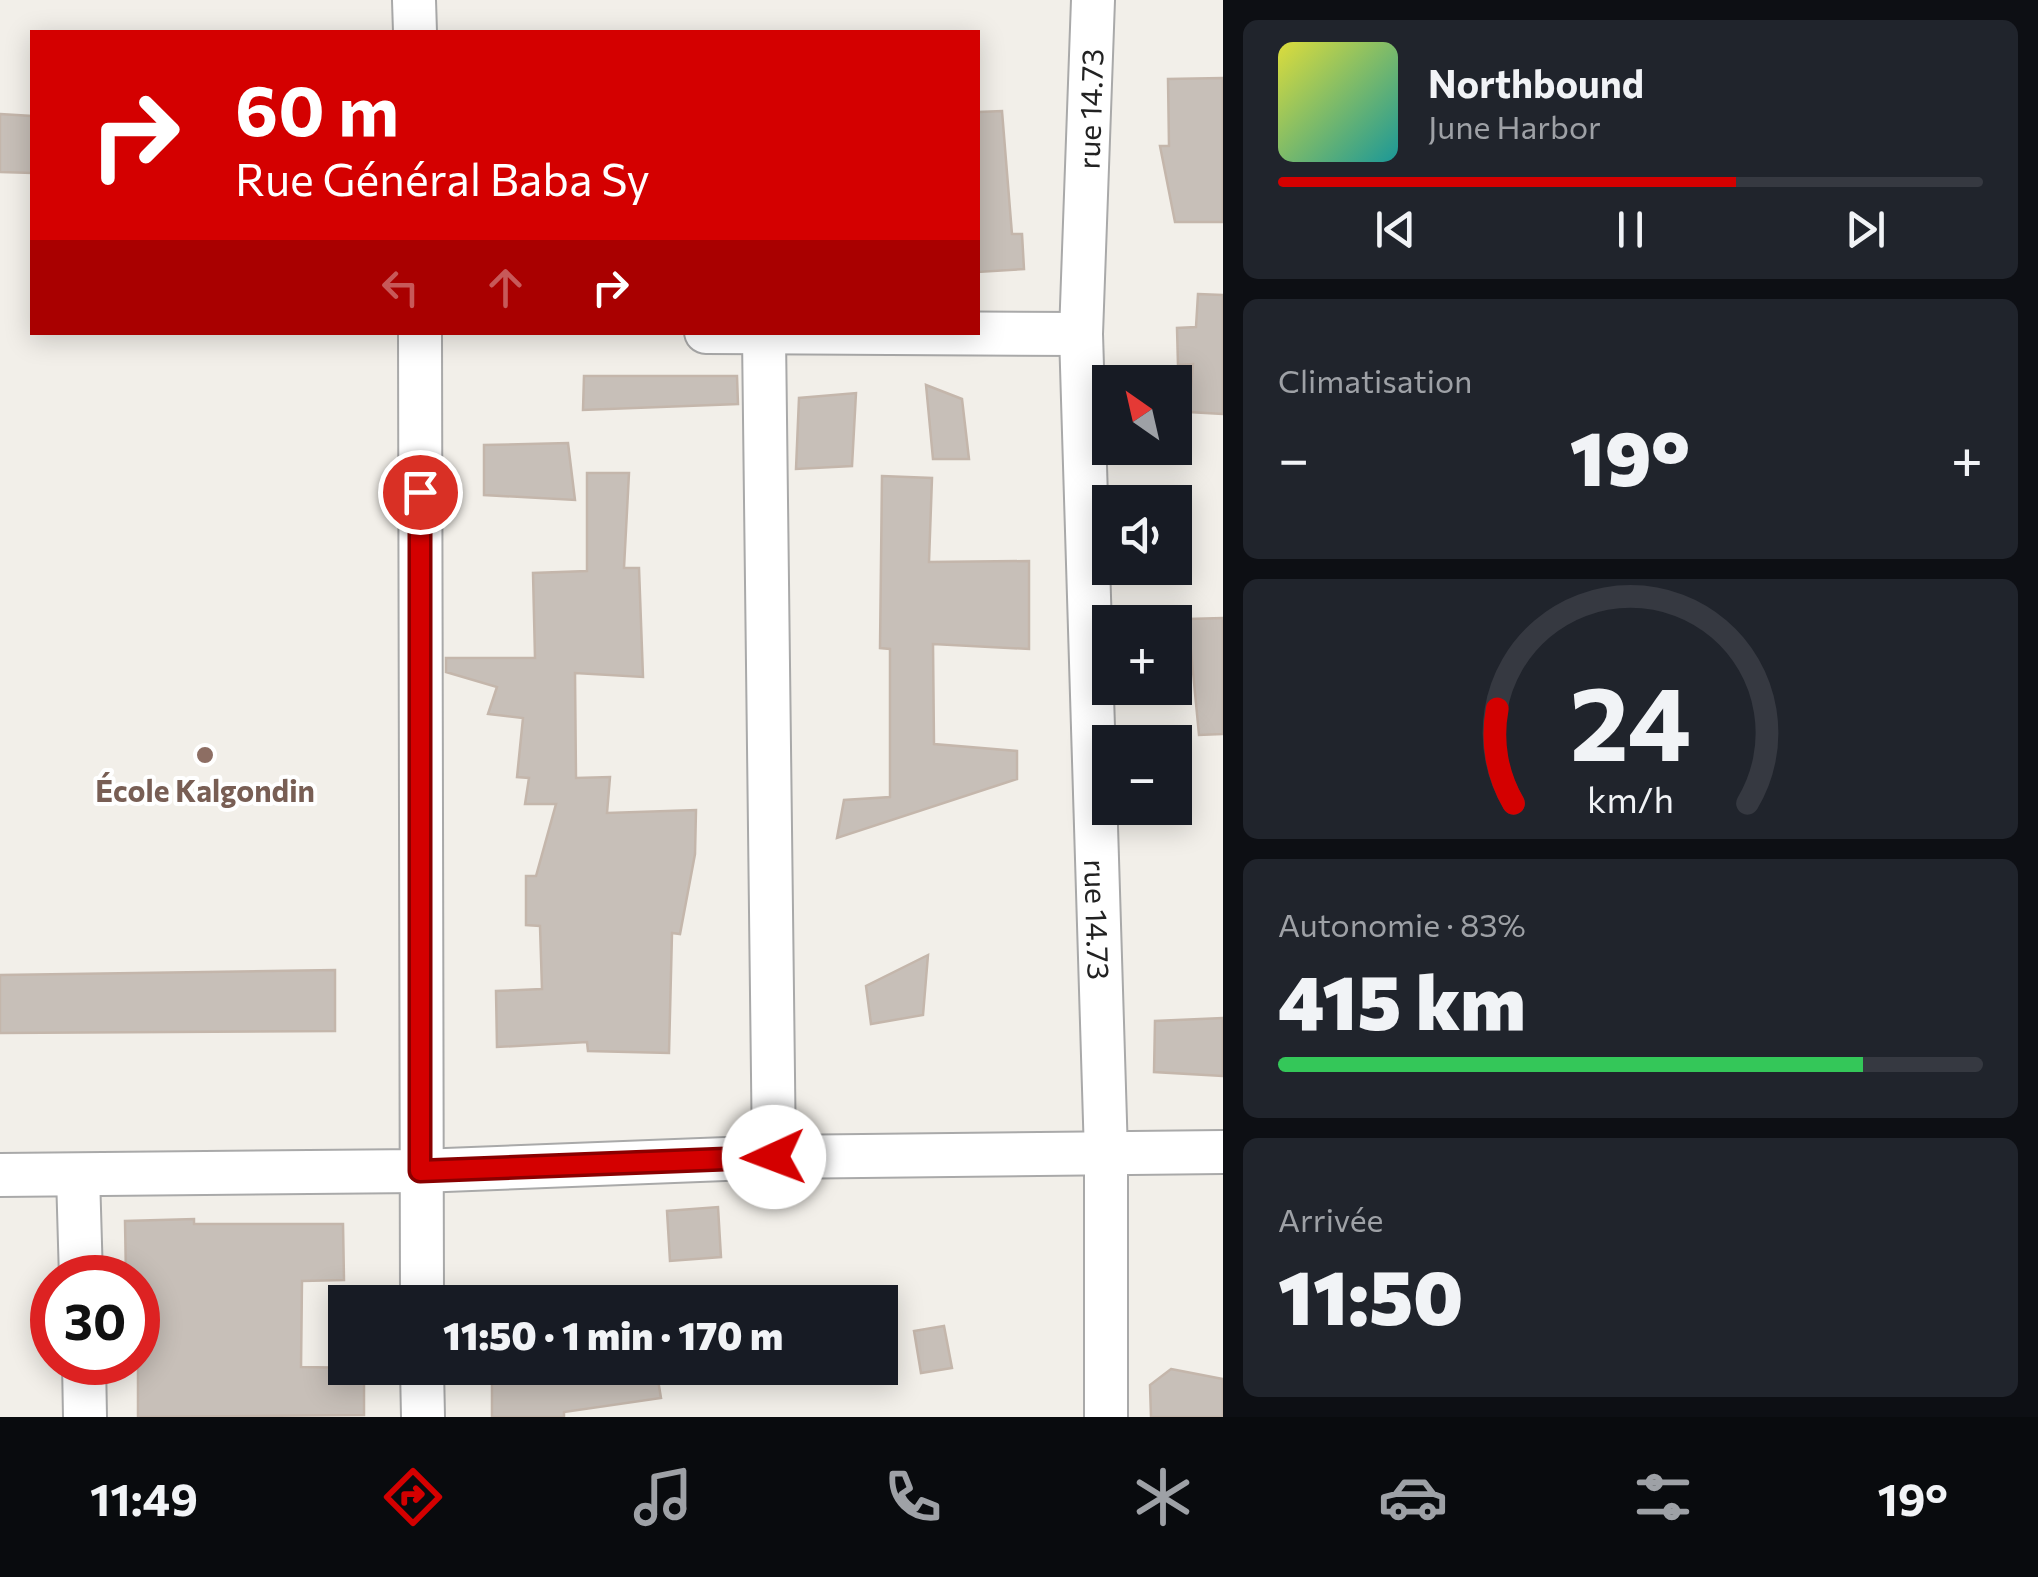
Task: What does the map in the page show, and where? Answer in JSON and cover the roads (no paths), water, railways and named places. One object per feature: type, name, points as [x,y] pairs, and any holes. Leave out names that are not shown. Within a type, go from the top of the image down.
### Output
[{"type":"street","points":[[414,0],[414,30]]},
{"type":"street","name":"rue 14.73","points":[[1093,0],[1081,334],[1106,1154],[1106,1417]]},
{"type":"street","points":[[980,335],[1081,334]]},
{"type":"street","points":[[420,335],[422,1285]]},
{"type":"street","points":[[750,335],[922,335]]},
{"type":"street","points":[[764,336],[774,1157]]},
{"type":"street","points":[[0,1175],[420,1171],[774,1157],[1223,1152]]},
{"type":"street","points":[[78,1175],[80,1255]]},
{"type":"street","points":[[84,1385],[85,1417]]},
{"type":"street","points":[[422,1385],[423,1417]]},
{"type":"place","name":"École Kalgondin","points":[[205,755]]}]
